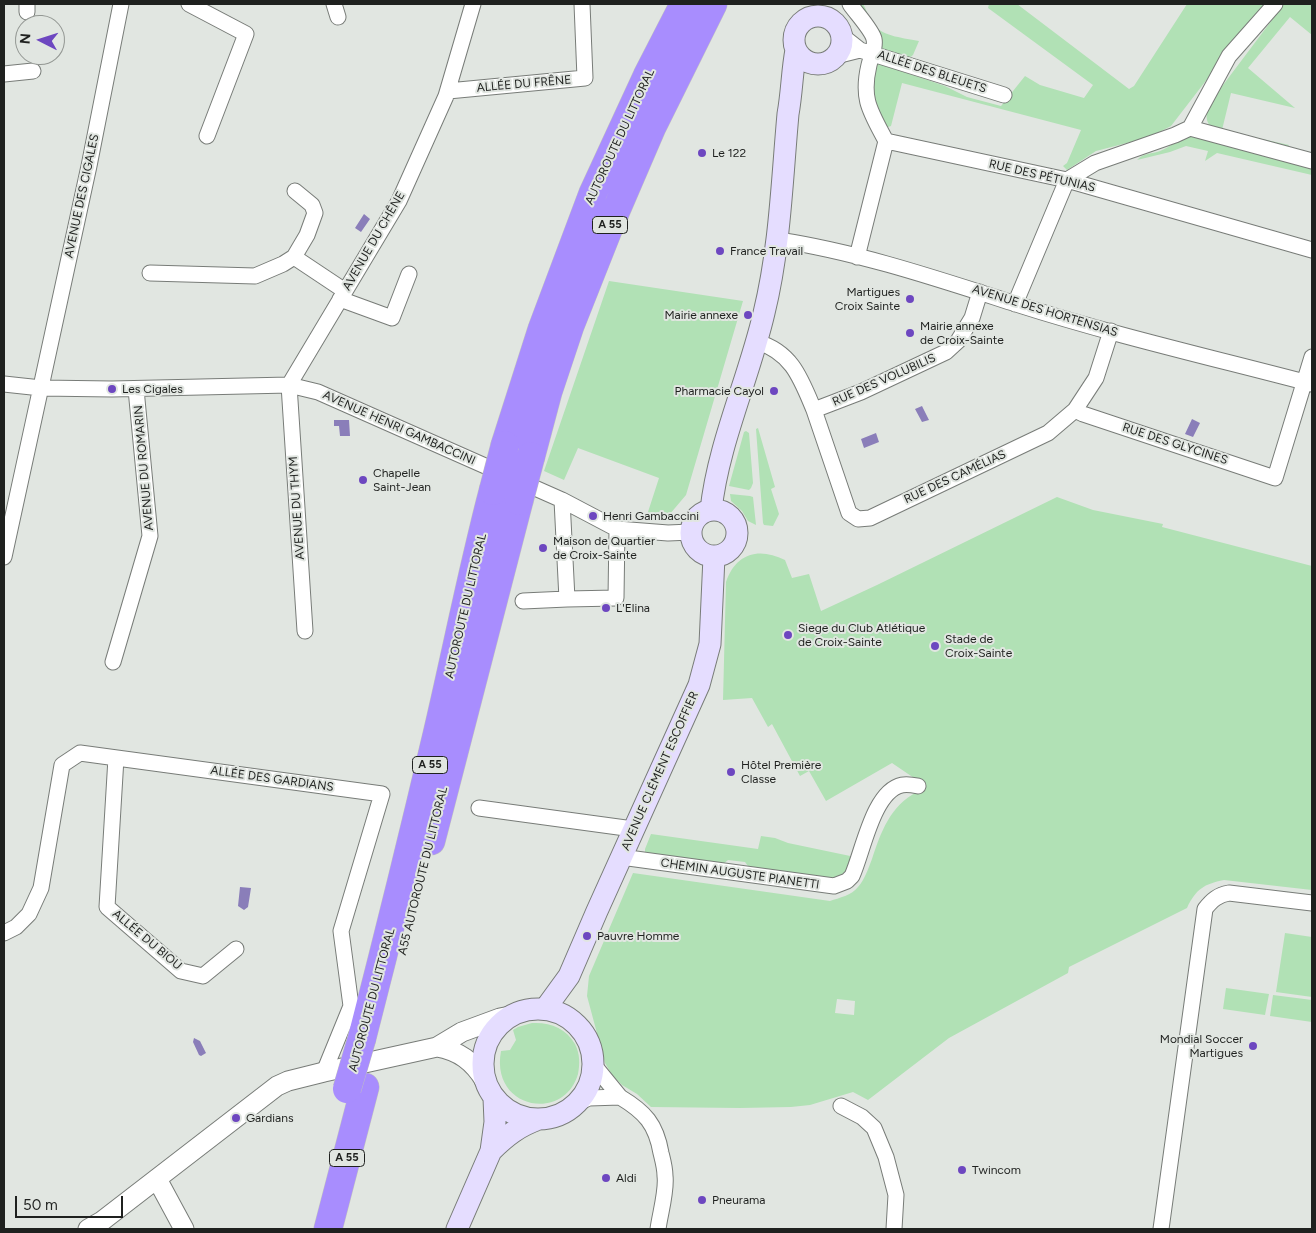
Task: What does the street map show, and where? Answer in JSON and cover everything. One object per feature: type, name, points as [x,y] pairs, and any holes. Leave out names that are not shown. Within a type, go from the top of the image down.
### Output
[{"type":"highway","name":"AUTOROUTE DU LITTORAL","points":[[519,501],[548,392],[570,326],[652,126],[714,4]]},
{"type":"highway","name":"AUTOROUTE DU LITTORAL","points":[[310,1229],[356,1088],[370,1038],[394,917],[471,578],[505,445],[542,329],[593,193],[647,76],[680,11]]},
{"type":"highway","name":"A55 AUTOROUTE DU LITTORAL","points":[[370,1038],[408,933],[466,699],[519,501]]},
{"type":"highway","name":"AUTOROUTE DU LITTORAL","points":[[328,1229],[356,1088]]},
{"type":"main road","points":[[711,510],[717,473],[757,342],[774,267],[778,240],[788,114],[792,93],[791,76],[796,50],[794,36],[799,13],[812,16],[822,10],[838,27],[842,42],[827,60],[801,79],[792,93]]},
{"type":"main road","points":[[796,50],[806,60],[827,60]]},
{"type":"main road","points":[[711,510],[719,510],[727,514],[737,526],[737,538],[733,548],[727,553],[714,557],[700,552],[694,546],[691,532],[697,517],[711,510]]},
{"type":"main road","name":"AVENUE CLÉMENT ESCOFFIER","points":[[545,1009],[570,976],[633,829],[699,685],[710,644],[714,557]]},
{"type":"main road","name":"AVENUE CLÉMENT ESCOFFIER","points":[[570,976],[571,1003],[576,1024]]},
{"type":"main road","points":[[457,1229],[491,1151],[495,1122],[483,1059],[489,1038],[497,1026],[510,1016],[530,1009],[545,1009],[566,1016],[586,1036],[591,1050],[593,1064],[591,1078],[585,1092],[576,1104],[552,1117],[539,1119],[511,1132],[491,1151]]},
{"type":"main road","points":[[490,1089],[504,1108],[517,1115],[539,1119]]},
{"type":"street","name":"AVENUE DES CIGALES","points":[[4,557],[89,166],[121,4]]},
{"type":"street","points":[[189,4],[246,34],[207,136]]},
{"type":"street","name":"AVENUE DU CHÊNE","points":[[288,385],[399,201],[448,91],[473,4]]},
{"type":"street","name":"ALLÉE DU FRÊNE","points":[[448,91],[585,78],[582,4]]},
{"type":"street","points":[[850,4],[873,35],[875,42],[867,52],[866,98],[870,112],[886,141],[857,258]]},
{"type":"street","points":[[1015,304],[1067,180],[1095,163],[1190,128],[1229,56],[1275,4]]},
{"type":"street","name":"ALLÉE DES BLEUETS","points":[[841,35],[867,52],[1004,95]]},
{"type":"street","name":"ALLÉE DES BLEUETS","points":[[827,60],[867,52]]},
{"type":"street","points":[[4,74],[33,71]]},
{"type":"street","points":[[1190,128],[1312,161]]},
{"type":"street","name":"RUE DES PÉTUNIAS","points":[[886,141],[1067,180],[1312,250]]},
{"type":"street","points":[[150,273],[255,276],[283,264],[294,257],[307,235],[314,214],[312,205],[295,191]]},
{"type":"street","name":"AVENUE DES HORTENSIAS","points":[[778,240],[857,258],[1111,331],[1308,383]]},
{"type":"street","points":[[294,257],[343,295],[392,318],[409,274]]},
{"type":"street","name":"RUE DES VOLUBILIS","points":[[814,410],[861,392],[946,352],[958,341],[972,318],[980,292]]},
{"type":"street","name":"RUE DES CAMÉLIAS","points":[[814,410],[850,513],[858,519],[870,518],[1048,433],[1076,410],[1096,378],[1111,331]]},
{"type":"street","points":[[757,342],[768,345],[782,354],[801,378],[814,410]]},
{"type":"street","points":[[1308,383],[1312,357]]},
{"type":"street","name":"RUE DES GLYCINES","points":[[1076,410],[1275,478],[1308,383]]},
{"type":"street","name":"AVENUE HENRI GAMBACCINI","points":[[4,384],[41,388],[136,389],[288,385],[318,392],[562,500],[617,529],[668,533],[691,532]]},
{"type":"street","name":"AVENUE DU THYM","points":[[288,385],[305,631]]},
{"type":"street","name":"AVENUE DU ROMARIN","points":[[113,662],[150,536],[136,389]]},
{"type":"street","points":[[562,500],[567,599]]},
{"type":"street","points":[[523,601],[616,598],[617,529]]},
{"type":"street","name":"ALLÉE DES GARDIANS","points":[[4,934],[16,927],[29,914],[41,888],[62,765],[80,753],[382,794],[341,931],[351,1006],[324,1072]]},
{"type":"street","name":"ALLÉE DU BIOU","points":[[116,758],[107,907],[182,971],[202,976],[236,949]]},
{"type":"street","name":"CHEMIN AUGUSTE PIANETTI","points":[[621,857],[834,886],[847,881],[852,876],[873,815],[885,797],[903,784],[918,786]]},
{"type":"street","points":[[479,808],[633,829]]},
{"type":"street","points":[[1161,1229],[1205,909],[1215,898],[1229,893],[1312,903]]},
{"type":"street","points":[[88,1229],[102,1221],[277,1086],[288,1081],[324,1072],[437,1047],[462,1032],[510,1016]]},
{"type":"street","points":[[437,1047],[455,1052],[468,1059],[490,1089]]},
{"type":"street","points":[[593,1064],[620,1097],[646,1116],[652,1123],[658,1136],[666,1177],[658,1229]]},
{"type":"street","points":[[576,1104],[589,1098],[620,1097]]},
{"type":"street","points":[[842,1106],[862,1117],[874,1128],[886,1158],[896,1195],[894,1229]]},
{"type":"street","points":[[157,1178],[184,1229]]},
{"type":"green space","points":[[857,4],[863,4],[872,23],[883,32],[919,41],[913,55],[908,59],[884,55]]},
{"type":"green space","points":[[989,4],[1017,4],[1129,89],[1134,86],[1187,4],[1265,4],[1171,126],[1150,137],[1096,151],[1067,170],[1063,166],[1067,163],[1081,130],[902,83],[891,126],[885,128],[870,89],[877,64],[945,86],[967,97],[1001,106],[1025,76],[1040,85],[1084,98],[1093,85],[988,8]]},
{"type":"green space","points":[[1284,4],[1312,4],[1312,35],[1290,17],[1248,68],[1295,108],[1231,93],[1222,130],[1289,145],[1287,148],[1214,130],[1207,119],[1208,105]]},
{"type":"green space","points":[[1190,136],[1202,137],[1312,168],[1312,175],[1217,153],[1205,161],[1208,151],[1186,146],[1137,160],[1142,156],[1160,151]]},
{"type":"green space","points":[[609,281],[743,301],[686,495],[664,521],[647,515],[659,478],[578,448],[564,480],[544,471]]},
{"type":"green space","points":[[758,428],[775,487],[771,489],[779,514],[773,526],[764,525],[763,523],[756,429]]},
{"type":"green space","points":[[744,432],[749,433],[753,483],[749,490],[729,486]]},
{"type":"green space","points":[[730,494],[753,497],[756,525],[748,521],[742,511],[731,501]]},
{"type":"green space","points":[[1057,497],[1093,510],[1163,524],[1162,527],[1312,566],[1312,890],[1224,880],[1211,883],[1197,892],[1187,908],[1069,967],[1068,973],[949,1038],[868,1100],[853,1092],[810,1105],[791,1107],[651,1107],[637,1094],[622,1085],[612,1075],[605,1063],[587,996],[589,976],[633,873],[830,901],[849,894],[863,881],[879,839],[893,812],[917,792],[914,778],[892,763],[826,801],[809,771],[800,776],[772,724],[768,727],[752,698],[723,700],[726,582],[730,572],[736,564],[750,555],[766,554],[785,560],[792,578],[809,574],[821,611]],"holes":[[[837,999],[855,1001],[854,1015],[835,1013]]]},
{"type":"green space","points":[[651,834],[758,849],[761,836],[855,857],[841,876],[827,880],[751,870],[745,862],[728,860],[722,865],[645,853]]},
{"type":"green space","points":[[1285,933],[1312,937],[1312,997],[1276,992]]},
{"type":"green space","points":[[1226,988],[1269,994],[1265,1015],[1223,1009]]},
{"type":"green space","points":[[1273,995],[1312,1000],[1312,1022],[1270,1016]]},
{"type":"green space","points":[[532,1023],[551,1025],[562,1030],[571,1038],[579,1055],[578,1074],[570,1089],[559,1099],[545,1104],[530,1103],[517,1097],[506,1086],[501,1071],[501,1051],[510,1050],[516,1040],[513,1030]]},
{"type":"shaded area","points":[[364,214],[370,219],[361,232],[355,228]]},
{"type":"shaded area","points":[[922,406],[929,420],[922,422],[915,409]]},
{"type":"shaded area","points":[[1192,419],[1200,423],[1193,437],[1185,434]]},
{"type":"shaded area","points":[[334,420],[349,420],[350,436],[340,436],[339,426],[334,426]]},
{"type":"shaded area","points":[[876,433],[879,442],[864,448],[861,439]]},
{"type":"shaded area","points":[[240,887],[251,888],[248,907],[244,910],[238,906]]},
{"type":"shaded area","points":[[194,1038],[200,1041],[206,1053],[201,1056],[193,1042]]},
{"type":"place","name":"Le 122","points":[[702,153]]},
{"type":"place","name":"France Travail","points":[[720,251]]},
{"type":"place","name":"Martigues Croix Sainte","points":[[910,299]]},
{"type":"place","name":"Mairie annexe","points":[[748,315]]},
{"type":"place","name":"Mairie annexe de Croix-Sainte","points":[[910,333]]},
{"type":"place","name":"Les Cigales","points":[[112,389]]},
{"type":"place","name":"Pharmacie Cayol","points":[[774,391]]},
{"type":"place","name":"Chapelle Saint-Jean","points":[[363,480]]},
{"type":"place","name":"Henri Gambaccini","points":[[593,516]]},
{"type":"place","name":"Maison de Quartier de Croix-Sainte","points":[[543,548]]},
{"type":"place","name":"L'Elina","points":[[606,608]]},
{"type":"place","name":"Siege du Club Atlétique de Croix-Sainte","points":[[788,635]]},
{"type":"place","name":"Stade de Croix-Sainte","points":[[935,646]]},
{"type":"place","name":"Hôtel Première Classe","points":[[731,772]]},
{"type":"place","name":"Pauvre Homme","points":[[587,936]]},
{"type":"place","name":"Mondial Soccer Martigues","points":[[1253,1046]]},
{"type":"place","name":"Gardians","points":[[236,1118]]},
{"type":"place","name":"Twincom","points":[[962,1170]]},
{"type":"place","name":"Aldi","points":[[606,1178]]},
{"type":"place","name":"Pneurama","points":[[702,1200]]}]
